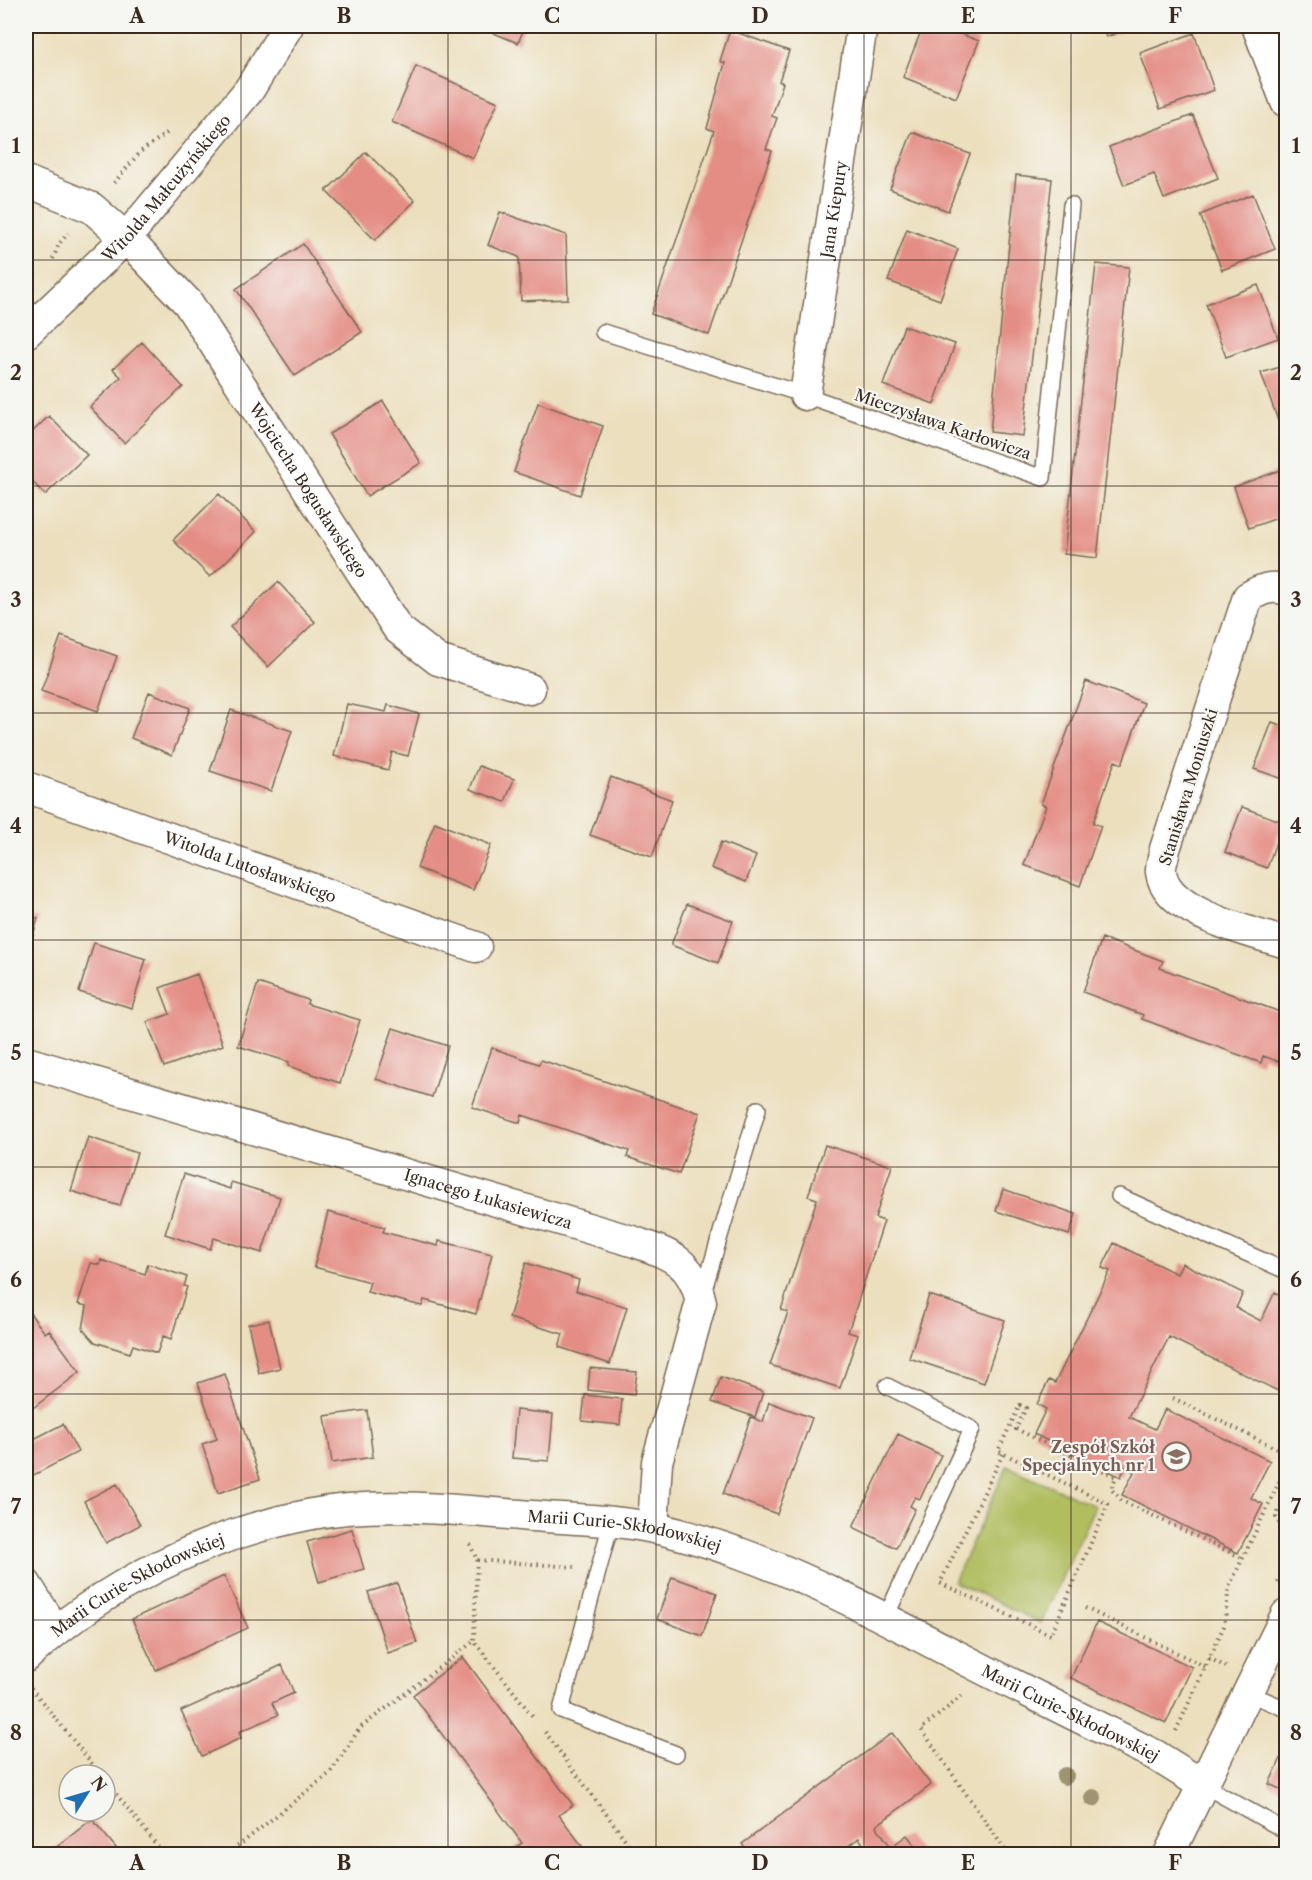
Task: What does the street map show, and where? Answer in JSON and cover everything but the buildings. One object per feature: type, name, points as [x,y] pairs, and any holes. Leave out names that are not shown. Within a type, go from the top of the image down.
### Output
[{"type":"street","name":"Witolda Małcużyńskiego","points":[[26,333],[126,238],[249,90],[288,26]]},
{"type":"street","name":"Jana Kiepury","points":[[805,395],[862,26]]},
{"type":"street","points":[[1257,26],[1287,102]]},
{"type":"street","name":"Wojciecha Bogusławskiego","points":[[26,181],[92,208],[126,238],[188,303],[398,629],[438,660],[530,689]]},
{"type":"street","name":"Stanisława Moniuszki","points":[[1287,590],[1278,587],[1263,588],[1248,597],[1165,849],[1161,872],[1170,892],[1187,908],[1287,943]]},
{"type":"street","name":"Witolda Lutosławskiego","points":[[26,787],[476,947]]},
{"type":"street","name":"Ignacego Łukasiewicza","points":[[26,1062],[666,1253],[684,1265],[696,1281],[700,1302]]},
{"type":"street","points":[[653,1527],[657,1462],[700,1302]]},
{"type":"street","name":"Marii Curie-Skłodowskiej","points":[[26,1657],[55,1630],[116,1590],[177,1557],[244,1533],[313,1514],[410,1508],[653,1527],[746,1555],[847,1599],[1155,1755],[1203,1785]]},
{"type":"street","points":[[26,1584],[55,1630]]},
{"type":"street","points":[[1169,1854],[1287,1615]]},
{"type":"lane","name":"Mieczysława Karłowicza","points":[[603,332],[805,395],[1043,478],[1071,205]]},
{"type":"lane","points":[[700,1302],[758,1109]]},
{"type":"lane","points":[[1119,1196],[1287,1271]]},
{"type":"lane","points":[[885,1618],[972,1429],[887,1386]]},
{"type":"lane","points":[[611,1523],[561,1710],[676,1754]]},
{"type":"lane","points":[[1248,1693],[1287,1709]]},
{"type":"lane","points":[[1203,1785],[1287,1831]]},
{"type":"path","points":[[52,262],[58,244],[140,152],[176,127]]},
{"type":"path","points":[[1173,1398],[1287,1453]]},
{"type":"path","points":[[1003,1454],[940,1583],[1051,1635],[1108,1504],[998,1451],[1020,1405],[1026,1408],[1016,1429],[1116,1477],[1110,1489],[1122,1502],[1244,1559]]},
{"type":"path","points":[[1173,1737],[1224,1626],[1229,1587],[1287,1468]]},
{"type":"path","points":[[1287,1495],[1276,1517],[1287,1535]]},
{"type":"path","points":[[468,1541],[477,1560],[474,1641],[636,1854]]},
{"type":"path","points":[[477,1560],[599,1569]]},
{"type":"path","points":[[1085,1608],[1206,1667]]},
{"type":"path","points":[[228,1854],[330,1773],[360,1728],[474,1641]]},
{"type":"path","points":[[991,1673],[921,1730],[1008,1854]]},
{"type":"path","points":[[26,1688],[28,1685],[91,1763]]},
{"type":"path","points":[[117,1795],[164,1854]]},
{"type":"green space","points":[[1007,1466],[1095,1506],[1041,1623],[954,1582]]},
{"type":"place","name":"Zespół Szkół Specjalnych nr 1","points":[[1176,1456]]}]
